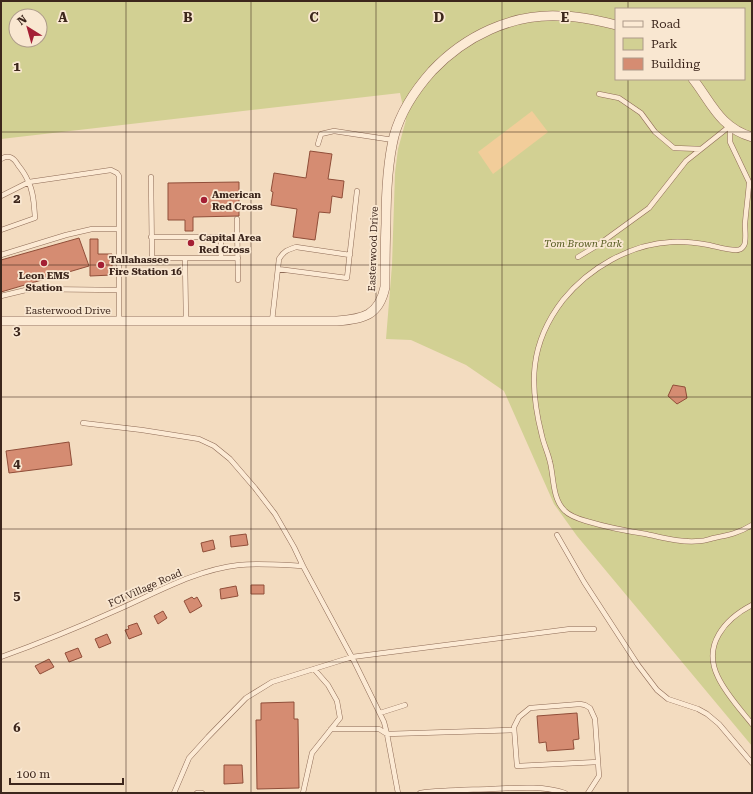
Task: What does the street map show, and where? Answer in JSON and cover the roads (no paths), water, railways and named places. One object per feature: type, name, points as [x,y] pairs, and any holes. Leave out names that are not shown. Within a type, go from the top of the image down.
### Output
[{"type":"street","name":"Easterwood Drive","points":[[1,321],[337,321],[362,318],[374,310],[380,303],[383,296],[385,287],[387,177],[389,159],[400,120],[406,106],[425,79],[452,52],[478,36],[509,22],[526,18],[559,16],[597,20],[615,25]]},
{"type":"street","points":[[694,80],[716,112],[730,126],[752,137]]},
{"type":"lane","points":[[599,94],[619,98],[641,113],[655,132],[674,148],[701,149]]},
{"type":"lane","points":[[578,258],[649,208],[686,161],[730,126]]},
{"type":"lane","points":[[730,126],[730,142],[751,186],[745,224],[744,246],[737,250],[683,242],[671,242],[655,244],[637,249],[607,262],[584,278],[569,292],[558,306],[542,335],[536,355],[533,379],[542,439],[550,464],[557,496],[565,511],[575,517],[603,527],[681,541],[700,541],[733,535],[752,525]]},
{"type":"lane","points":[[318,144],[321,134],[334,131],[394,140]]},
{"type":"lane","points":[[1,159],[7,156],[14,159],[29,182],[35,218],[1,230]]},
{"type":"lane","points":[[1,196],[29,182],[111,170],[117,173],[119,321]]},
{"type":"lane","points":[[151,177],[152,258],[238,258]]},
{"type":"lane","points":[[278,269],[347,278],[358,191]]},
{"type":"lane","points":[[237,219],[238,280]]},
{"type":"lane","points":[[1,255],[66,235],[92,229],[118,229]]},
{"type":"lane","points":[[151,237],[221,237],[221,258]]},
{"type":"lane","points":[[272,321],[279,259],[284,252],[296,247],[350,255]]},
{"type":"lane","points":[[185,258],[186,321]]},
{"type":"lane","points":[[1,296],[30,289],[119,290]]},
{"type":"lane","points":[[83,423],[199,439],[214,446],[230,459],[255,488],[275,514],[294,547],[380,713],[387,734],[398,793]]},
{"type":"lane","points":[[557,535],[584,582],[638,665],[657,690],[668,699],[698,709],[707,714],[719,724],[752,763]]},
{"type":"lane","name":"FCI Village Road","points":[[1,657],[39,643],[206,572],[238,565],[257,564],[303,566]]},
{"type":"lane","points":[[752,605],[725,624],[716,639],[713,650],[714,666],[717,676],[730,697],[752,724]]},
{"type":"lane","points":[[174,793],[189,758],[246,698],[272,682],[352,657],[570,629],[594,629]]},
{"type":"lane","points":[[303,793],[312,753],[340,718],[337,701],[328,685],[314,669]]},
{"type":"lane","points":[[588,793],[599,776],[595,719],[590,708],[580,704],[530,708],[518,717],[514,727],[517,766],[598,762]]},
{"type":"lane","points":[[380,713],[405,705]]},
{"type":"lane","points":[[331,729],[379,729],[387,734],[514,730]]},
{"type":"lane","points":[[420,793],[526,787],[557,790],[565,793]]},
{"type":"lane","points":[[197,793],[202,793]]},
{"type":"place","name":"American Red Cross","points":[[204,200]]},
{"type":"place","name":"Capital Area Red Cross","points":[[191,243]]},
{"type":"place","name":"Leon EMS Station","points":[[44,263]]},
{"type":"place","name":"Tallahassee Fire Station 16","points":[[101,265]]},
{"type":"park label","name":"Tom Brown Park","points":[[583,243]]}]
